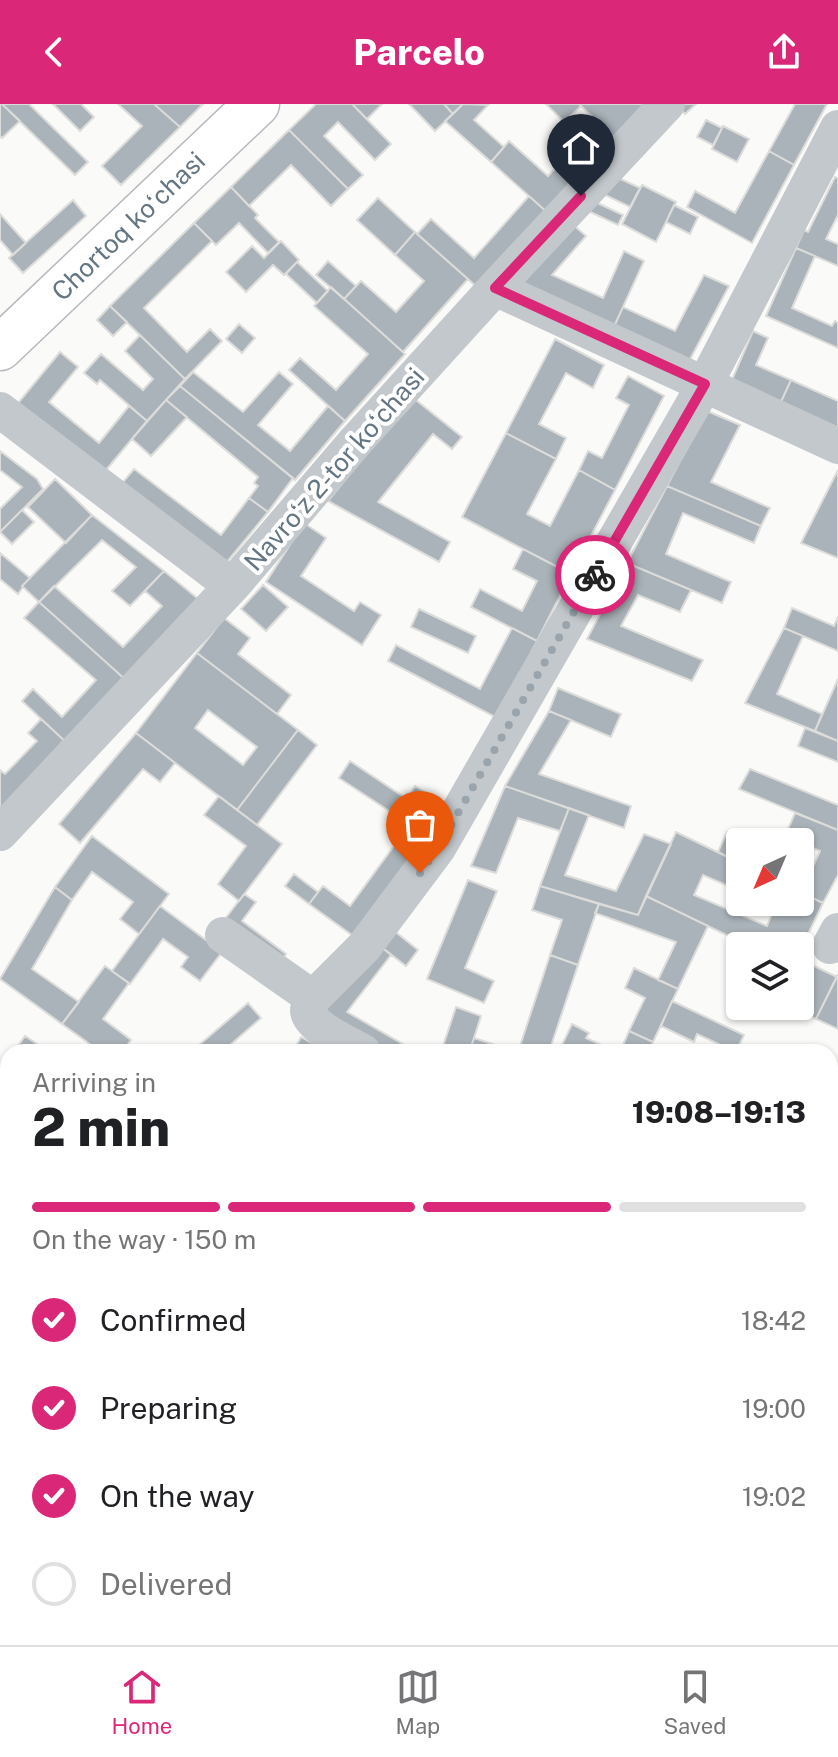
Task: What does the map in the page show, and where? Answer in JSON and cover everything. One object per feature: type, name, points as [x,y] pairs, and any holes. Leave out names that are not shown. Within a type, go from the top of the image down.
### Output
[{"type":"main road","name":"Chortoq koʻchasi","points":[[0,348],[257,104]]},
{"type":"street","name":"Navroʻz 2-tor koʻchasi","points":[[0,833],[232,586],[356,441],[667,104]]},
{"type":"street","points":[[349,1044],[320,1028],[311,1019],[308,1009],[313,998],[364,947],[438,848],[705,384],[838,128]]},
{"type":"street","points":[[495,288],[838,446]]},
{"type":"street","points":[[0,410],[232,586]]},
{"type":"street","points":[[223,935],[313,998]]},
{"type":"building","points":[[0,104],[20,121],[2,138],[0,136]]},
{"type":"building","points":[[2,104],[29,104],[88,162],[75,175]]},
{"type":"building","points":[[53,104],[81,104],[94,117],[80,131]]},
{"type":"building","points":[[118,104],[154,104],[180,127],[121,185],[102,166],[142,126]]},
{"type":"building","points":[[154,104],[203,104],[180,127]]},
{"type":"building","points":[[316,104],[352,104],[391,144],[375,160],[338,122],[324,136],[363,175],[348,189],[289,130]]},
{"type":"building","points":[[352,104],[382,104],[367,119]]},
{"type":"building","points":[[409,104],[444,104],[453,114],[435,131]]},
{"type":"building","points":[[444,104],[463,104],[453,114]]},
{"type":"building","points":[[463,104],[488,105],[474,120],[504,147],[491,162],[445,121]]},
{"type":"building","points":[[546,104],[579,104],[581,106],[564,122]]},
{"type":"building","points":[[579,104],[646,104],[613,137]]},
{"type":"building","points":[[676,104],[696,104],[685,114]]},
{"type":"building","points":[[795,104],[827,104],[794,165],[769,151]]},
{"type":"building","points":[[706,120],[722,128],[713,145],[697,137]]},
{"type":"building","points":[[723,126],[749,139],[737,162],[712,149]]},
{"type":"building","points":[[289,130],[348,189],[331,206],[291,165],[249,206],[231,187]]},
{"type":"building","points":[[509,141],[548,176],[558,165],[578,182],[549,214],[491,162]]},
{"type":"building","points":[[769,151],[794,165],[752,243],[687,207],[695,191],[735,213]]},
{"type":"building","points":[[608,173],[640,188],[630,207],[599,192]]},
{"type":"building","points":[[835,177],[838,178],[838,215],[826,239],[838,244],[838,266],[796,248],[804,230],[808,232]]},
{"type":"building","points":[[642,185],[676,202],[656,242],[622,224]]},
{"type":"building","points":[[231,187],[279,242],[268,253],[239,223],[216,245],[194,223]]},
{"type":"building","points":[[529,196],[549,214],[478,288],[417,234],[431,219],[474,258]]},
{"type":"building","points":[[378,198],[415,232],[395,255],[357,220]]},
{"type":"building","points":[[73,200],[86,216],[23,273],[9,258]]},
{"type":"building","points":[[591,200],[623,215],[618,225],[586,210]]},
{"type":"building","points":[[674,205],[698,217],[690,234],[666,222]]},
{"type":"building","points":[[0,214],[26,243],[13,255],[0,240]]},
{"type":"building","points":[[194,223],[212,241],[144,308],[187,352],[210,329],[222,341],[185,379],[110,306]]},
{"type":"building","points":[[571,223],[586,236],[552,275],[603,298],[624,251],[644,261],[612,331],[515,287]]},
{"type":"building","points":[[415,232],[468,279],[403,352],[344,299],[361,281],[396,312],[424,281],[395,255]]},
{"type":"building","points":[[281,241],[299,260],[284,275],[273,265],[246,292],[226,272],[252,246],[264,258]]},
{"type":"building","points":[[796,248],[815,256],[792,308],[832,326],[835,321],[838,323],[838,348],[766,316]]},
{"type":"building","points":[[328,261],[356,286],[344,299],[316,275]]},
{"type":"building","points":[[297,262],[328,291],[317,303],[286,274]]},
{"type":"building","points":[[704,275],[729,286],[687,365],[612,331],[623,307],[675,331]]},
{"type":"building","points":[[331,287],[405,354],[345,421],[289,370],[300,358],[336,390],[368,354],[314,306]]},
{"type":"building","points":[[110,306],[127,322],[113,336],[97,320]]},
{"type":"building","points":[[239,324],[255,338],[242,353],[226,339]]},
{"type":"building","points":[[753,331],[768,338],[756,365],[791,380],[780,404],[731,382]]},
{"type":"building","points":[[140,335],[185,379],[147,421],[100,380],[97,384],[84,373],[101,354],[143,390],[153,379],[125,351]]},
{"type":"building","points":[[555,339],[604,365],[593,388],[566,373],[539,424],[566,438],[556,459],[506,433]]},
{"type":"building","points":[[60,352],[78,367],[49,402],[99,443],[129,406],[147,421],[101,476],[14,408]]},
{"type":"building","points":[[193,372],[243,412],[279,372],[293,384],[258,425],[290,451],[328,406],[345,421],[295,480],[180,386]]},
{"type":"building","points":[[628,376],[664,396],[615,490],[579,470],[588,451],[602,458],[629,405],[616,398]]},
{"type":"building","points":[[791,380],[838,401],[838,429],[780,404]]},
{"type":"building","points":[[180,386],[293,478],[268,512],[249,498],[258,486],[254,483],[258,477],[166,400]]},
{"type":"building","points":[[412,397],[462,437],[452,449],[433,434],[378,502],[450,542],[439,562],[328,501]]},
{"type":"building","points":[[166,400],[187,417],[151,456],[132,439]]},
{"type":"building","points":[[707,411],[740,425],[711,482],[770,508],[761,526],[667,486]]},
{"type":"building","points":[[506,433],[556,459],[527,514],[550,526],[579,470],[615,490],[571,574],[462,517]]},
{"type":"building","points":[[0,451],[37,479],[43,489],[0,532],[0,509],[22,487],[0,470]]},
{"type":"building","points":[[134,469],[221,535],[249,498],[268,512],[222,568],[118,488]]},
{"type":"building","points":[[838,470],[838,558],[801,543]]},
{"type":"building","points":[[55,479],[92,515],[66,543],[28,507]]},
{"type":"building","points":[[667,486],[761,526],[754,543],[683,513],[666,554],[731,582],[722,603],[627,563]]},
{"type":"building","points":[[22,510],[34,522],[12,544],[0,532]]},
{"type":"building","points":[[92,515],[164,571],[130,606],[112,591],[136,567],[102,540],[39,602],[22,586]]},
{"type":"building","points":[[304,523],[326,538],[301,576],[354,611],[360,602],[381,615],[362,645],[266,582]]},
{"type":"building","points":[[523,549],[571,574],[537,641],[471,607],[480,589],[522,611],[537,581],[513,569]]},
{"type":"building","points":[[0,553],[30,578],[18,594],[0,579]]},
{"type":"building","points":[[627,563],[691,590],[680,612],[638,595],[621,626],[703,660],[692,681],[587,639]]},
{"type":"building","points":[[164,571],[202,602],[127,681],[39,602],[54,586],[123,647],[162,606],[145,591]]},
{"type":"building","points":[[263,585],[288,607],[266,631],[241,609]]},
{"type":"building","points":[[39,602],[127,681],[68,744],[22,701],[33,689],[62,717],[96,680],[24,618]]},
{"type":"building","points":[[792,608],[834,626],[838,617],[838,651],[784,628]]},
{"type":"building","points":[[419,609],[476,636],[468,653],[411,627]]},
{"type":"building","points":[[224,618],[250,638],[238,654],[291,695],[277,714],[197,653]]},
{"type":"building","points":[[512,628],[537,641],[497,718],[388,661],[396,645],[480,689]]},
{"type":"building","points":[[784,628],[803,636],[777,694],[822,714],[815,731],[745,703]]},
{"type":"building","points":[[197,653],[298,730],[237,810],[136,733]],"holes":[[[208,710],[257,747],[243,765],[195,728]]]},
{"type":"building","points":[[838,679],[838,741],[815,731]]},
{"type":"building","points":[[558,688],[621,714],[611,737],[549,711]]},
{"type":"building","points":[[549,711],[571,720],[539,774],[631,806],[624,828],[505,786]]},
{"type":"building","points":[[41,719],[68,744],[0,817],[0,770],[5,774],[37,741],[28,733]]},
{"type":"building","points":[[805,728],[838,741],[838,762],[798,746]]},
{"type":"building","points":[[298,730],[317,745],[257,825],[237,810]]},
{"type":"building","points":[[136,733],[175,763],[160,782],[143,769],[80,843],[59,824]]},
{"type":"building","points":[[350,761],[407,799],[415,786],[451,810],[432,839],[339,778]]},
{"type":"building","points":[[750,769],[838,805],[838,830],[739,789]]},
{"type":"building","points":[[505,786],[569,808],[560,831],[518,818],[496,873],[471,866]]},
{"type":"building","points":[[219,796],[282,844],[239,901],[218,884],[246,846],[204,815]]},
{"type":"building","points":[[569,808],[589,815],[565,875],[616,891],[644,834],[671,844],[638,915],[540,886]]},
{"type":"building","points":[[795,813],[838,830],[838,875],[823,903],[814,899],[814,864],[820,851],[814,848],[814,828],[788,828]]},
{"type":"building","points":[[676,832],[726,856],[726,885],[703,875],[694,895],[726,909],[726,916],[743,916],[767,926],[771,916],[814,916],[814,899],[823,903],[809,932],[726,932],[726,935],[646,896]]},
{"type":"building","points":[[726,834],[726,856],[718,852]]},
{"type":"building","points":[[402,835],[429,854],[363,943],[309,904],[323,886],[350,906]]},
{"type":"building","points":[[92,836],[169,894],[139,934],[120,919],[133,902],[92,872],[72,900],[55,887]]},
{"type":"building","points":[[294,874],[318,892],[309,904],[285,886]]},
{"type":"building","points":[[468,880],[497,891],[465,968],[494,981],[484,1003],[427,979]]},
{"type":"building","points":[[540,886],[599,904],[578,965],[550,955],[562,920],[532,910]]},
{"type":"building","points":[[55,887],[72,900],[32,969],[79,1002],[62,1024],[0,979]]},
{"type":"building","points":[[244,894],[256,902],[242,921],[286,954],[275,969],[219,927]]},
{"type":"building","points":[[646,896],[708,926],[678,989],[658,980],[676,942],[595,913],[599,904],[638,915]]},
{"type":"building","points":[[160,906],[222,952],[200,981],[181,967],[188,957],[163,939],[130,984],[112,971]]},
{"type":"building","points":[[388,926],[418,950],[406,966],[375,942]]},
{"type":"building","points":[[375,942],[391,955],[347,1012],[400,1044],[359,1044],[316,1019]]},
{"type":"building","points":[[550,955],[578,965],[552,1044],[521,1044]]},
{"type":"building","points":[[105,966],[129,983],[103,1019],[131,1040],[128,1044],[90,1044],[62,1024]]},
{"type":"building","points":[[814,966],[837,977],[814,1018]]},
{"type":"building","points":[[634,968],[678,989],[653,1042],[629,1031],[645,998],[625,988]]},
{"type":"building","points":[[838,974],[838,1029],[816,1019]]},
{"type":"building","points":[[672,1001],[744,1035],[740,1044],[719,1044],[697,1034],[694,1042],[661,1026]]},
{"type":"building","points":[[248,1003],[261,1018],[231,1044],[200,1044]]},
{"type":"building","points":[[456,1007],[481,1016],[472,1044],[444,1044]]},
{"type":"building","points":[[572,1024],[589,1033],[586,1038],[599,1044],[562,1044]]},
{"type":"building","points":[[629,1031],[653,1042],[652,1044],[623,1044]]},
{"type":"building","points":[[25,1036],[37,1044],[20,1044]]},
{"type":"building","points":[[301,1037],[314,1044],[297,1044]]},
{"type":"building","points":[[474,1038],[493,1044],[472,1044]]},
{"type":"way so far","points":[[420,873],[438,848],[595,575]]},
{"type":"route","points":[[581,196],[495,288],[705,384],[595,575]]}]
